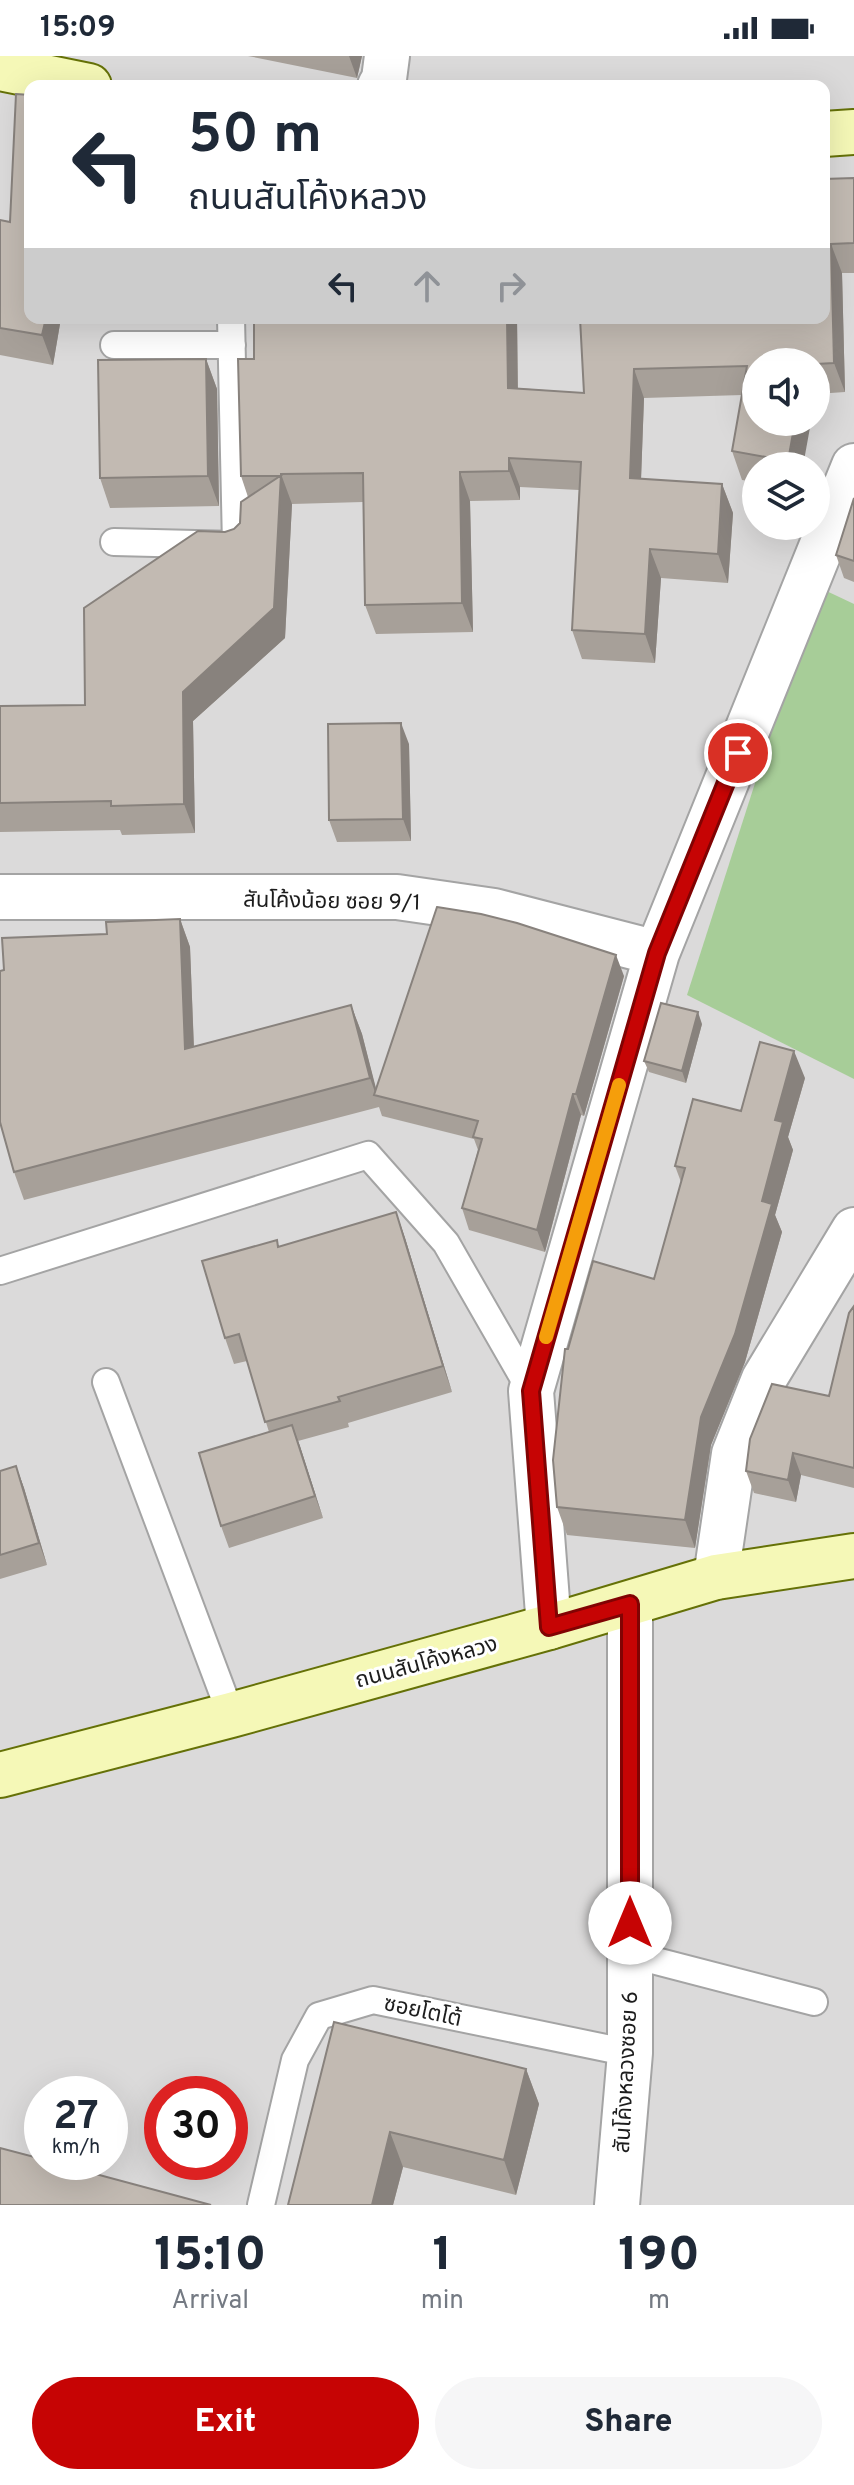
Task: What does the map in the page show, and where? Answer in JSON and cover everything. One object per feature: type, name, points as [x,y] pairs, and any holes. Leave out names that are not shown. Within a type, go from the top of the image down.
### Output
[{"type":"street","points":[[383,80],[387,56]]},
{"type":"street","points":[[0,68],[59,80]]},
{"type":"street","points":[[830,134],[854,132]]},
{"type":"street","points":[[549,1627],[531,1391],[657,953],[854,466]]},
{"type":"street","name":"สันโค้งน้อย ซอย 9/1","points":[[0,897],[397,897],[494,911],[657,953]]},
{"type":"street","points":[[716,1577],[734,1454],[764,1379],[854,1230]]},
{"type":"street","name":"ถนนสันโค้งหลวง","points":[[0,1775],[231,1715],[630,1604],[716,1577],[854,1556]]},
{"type":"street","name":"สันโค้งหลวงซอย 6","points":[[617,2205],[630,2053],[630,1604]]},
{"type":"lane","points":[[114,542],[236,545],[231,324]]},
{"type":"lane","points":[[114,345],[232,345]]},
{"type":"lane","points":[[0,1271],[368,1155],[446,1243],[531,1391]]},
{"type":"lane","points":[[106,1382],[231,1715]]},
{"type":"lane","points":[[629,1954],[814,2002]]},
{"type":"lane","name":"ซอยโตโต้","points":[[261,2205],[295,2060],[319,2016],[373,2000],[630,2053]]},
{"type":"shaded area","points":[[0,56],[854,56],[854,2205],[0,2205]]},
{"type":"green space","points":[[818,587],[854,604],[854,1079],[687,995]]},
{"type":"building","points":[[16,94],[24,95],[24,324],[45,324],[42,335],[0,328],[0,220],[10,222]]},
{"type":"building","points":[[854,178],[854,243],[831,244],[834,363],[830,363],[830,348],[742,348],[742,366],[634,369],[630,478],[722,484],[718,554],[650,549],[645,634],[572,630],[581,462],[509,458],[509,471],[460,472],[462,603],[365,605],[363,473],[281,474],[274,608],[183,692],[184,804],[111,806],[111,801],[0,803],[0,706],[85,705],[84,608],[198,531],[225,532],[234,529],[240,523],[241,502],[280,476],[241,476],[238,359],[254,359],[254,324],[507,324],[508,388],[584,393],[580,324],[830,324],[830,179]]},
{"type":"building","points":[[206,359],[208,476],[100,478],[98,360]]},
{"type":"building","points":[[742,394],[742,436],[792,436],[790,452],[732,451]]},
{"type":"building","points":[[854,498],[854,561],[836,555]]},
{"type":"building","points":[[401,723],[403,819],[329,820],[328,724]]},
{"type":"building","points":[[437,907],[517,923],[616,955],[576,1094],[573,1094],[537,1230],[462,1208],[482,1139],[473,1137],[478,1121],[374,1095]]},
{"type":"building","points":[[180,919],[185,1049],[351,1005],[370,1078],[14,1172],[0,1122],[2,938],[107,934],[106,922]]},
{"type":"building","points":[[661,1003],[698,1012],[682,1071],[644,1061]]},
{"type":"building","points":[[760,1042],[794,1051],[775,1120],[783,1122],[762,1201],[772,1204],[735,1334],[701,1417],[685,1520],[557,1507],[553,1460],[565,1349],[568,1349],[593,1261],[654,1279],[685,1168],[675,1166],[693,1099],[741,1111]]},
{"type":"building","points":[[396,1212],[443,1366],[338,1397],[340,1401],[265,1422],[239,1334],[225,1338],[202,1261],[277,1240],[278,1247]]},
{"type":"building","points":[[854,1306],[854,1468],[793,1453],[788,1480],[746,1471],[750,1439],[772,1384],[829,1396],[849,1313]]},
{"type":"building","points":[[292,1425],[315,1496],[221,1526],[199,1453]]},
{"type":"building","points":[[16,1466],[39,1543],[0,1555],[0,1471]]},
{"type":"building","points":[[334,2022],[526,2069],[504,2160],[390,2132],[372,2205],[288,2205]]},
{"type":"building","points":[[0,2148],[24,2154],[24,2180],[118,2180],[211,2205],[0,2205]]},
{"type":"slow traffic","points":[[546,1337],[619,1085]]},
{"type":"route","points":[[630,1923],[630,1604],[549,1627],[531,1391],[657,953],[738,753]]}]
